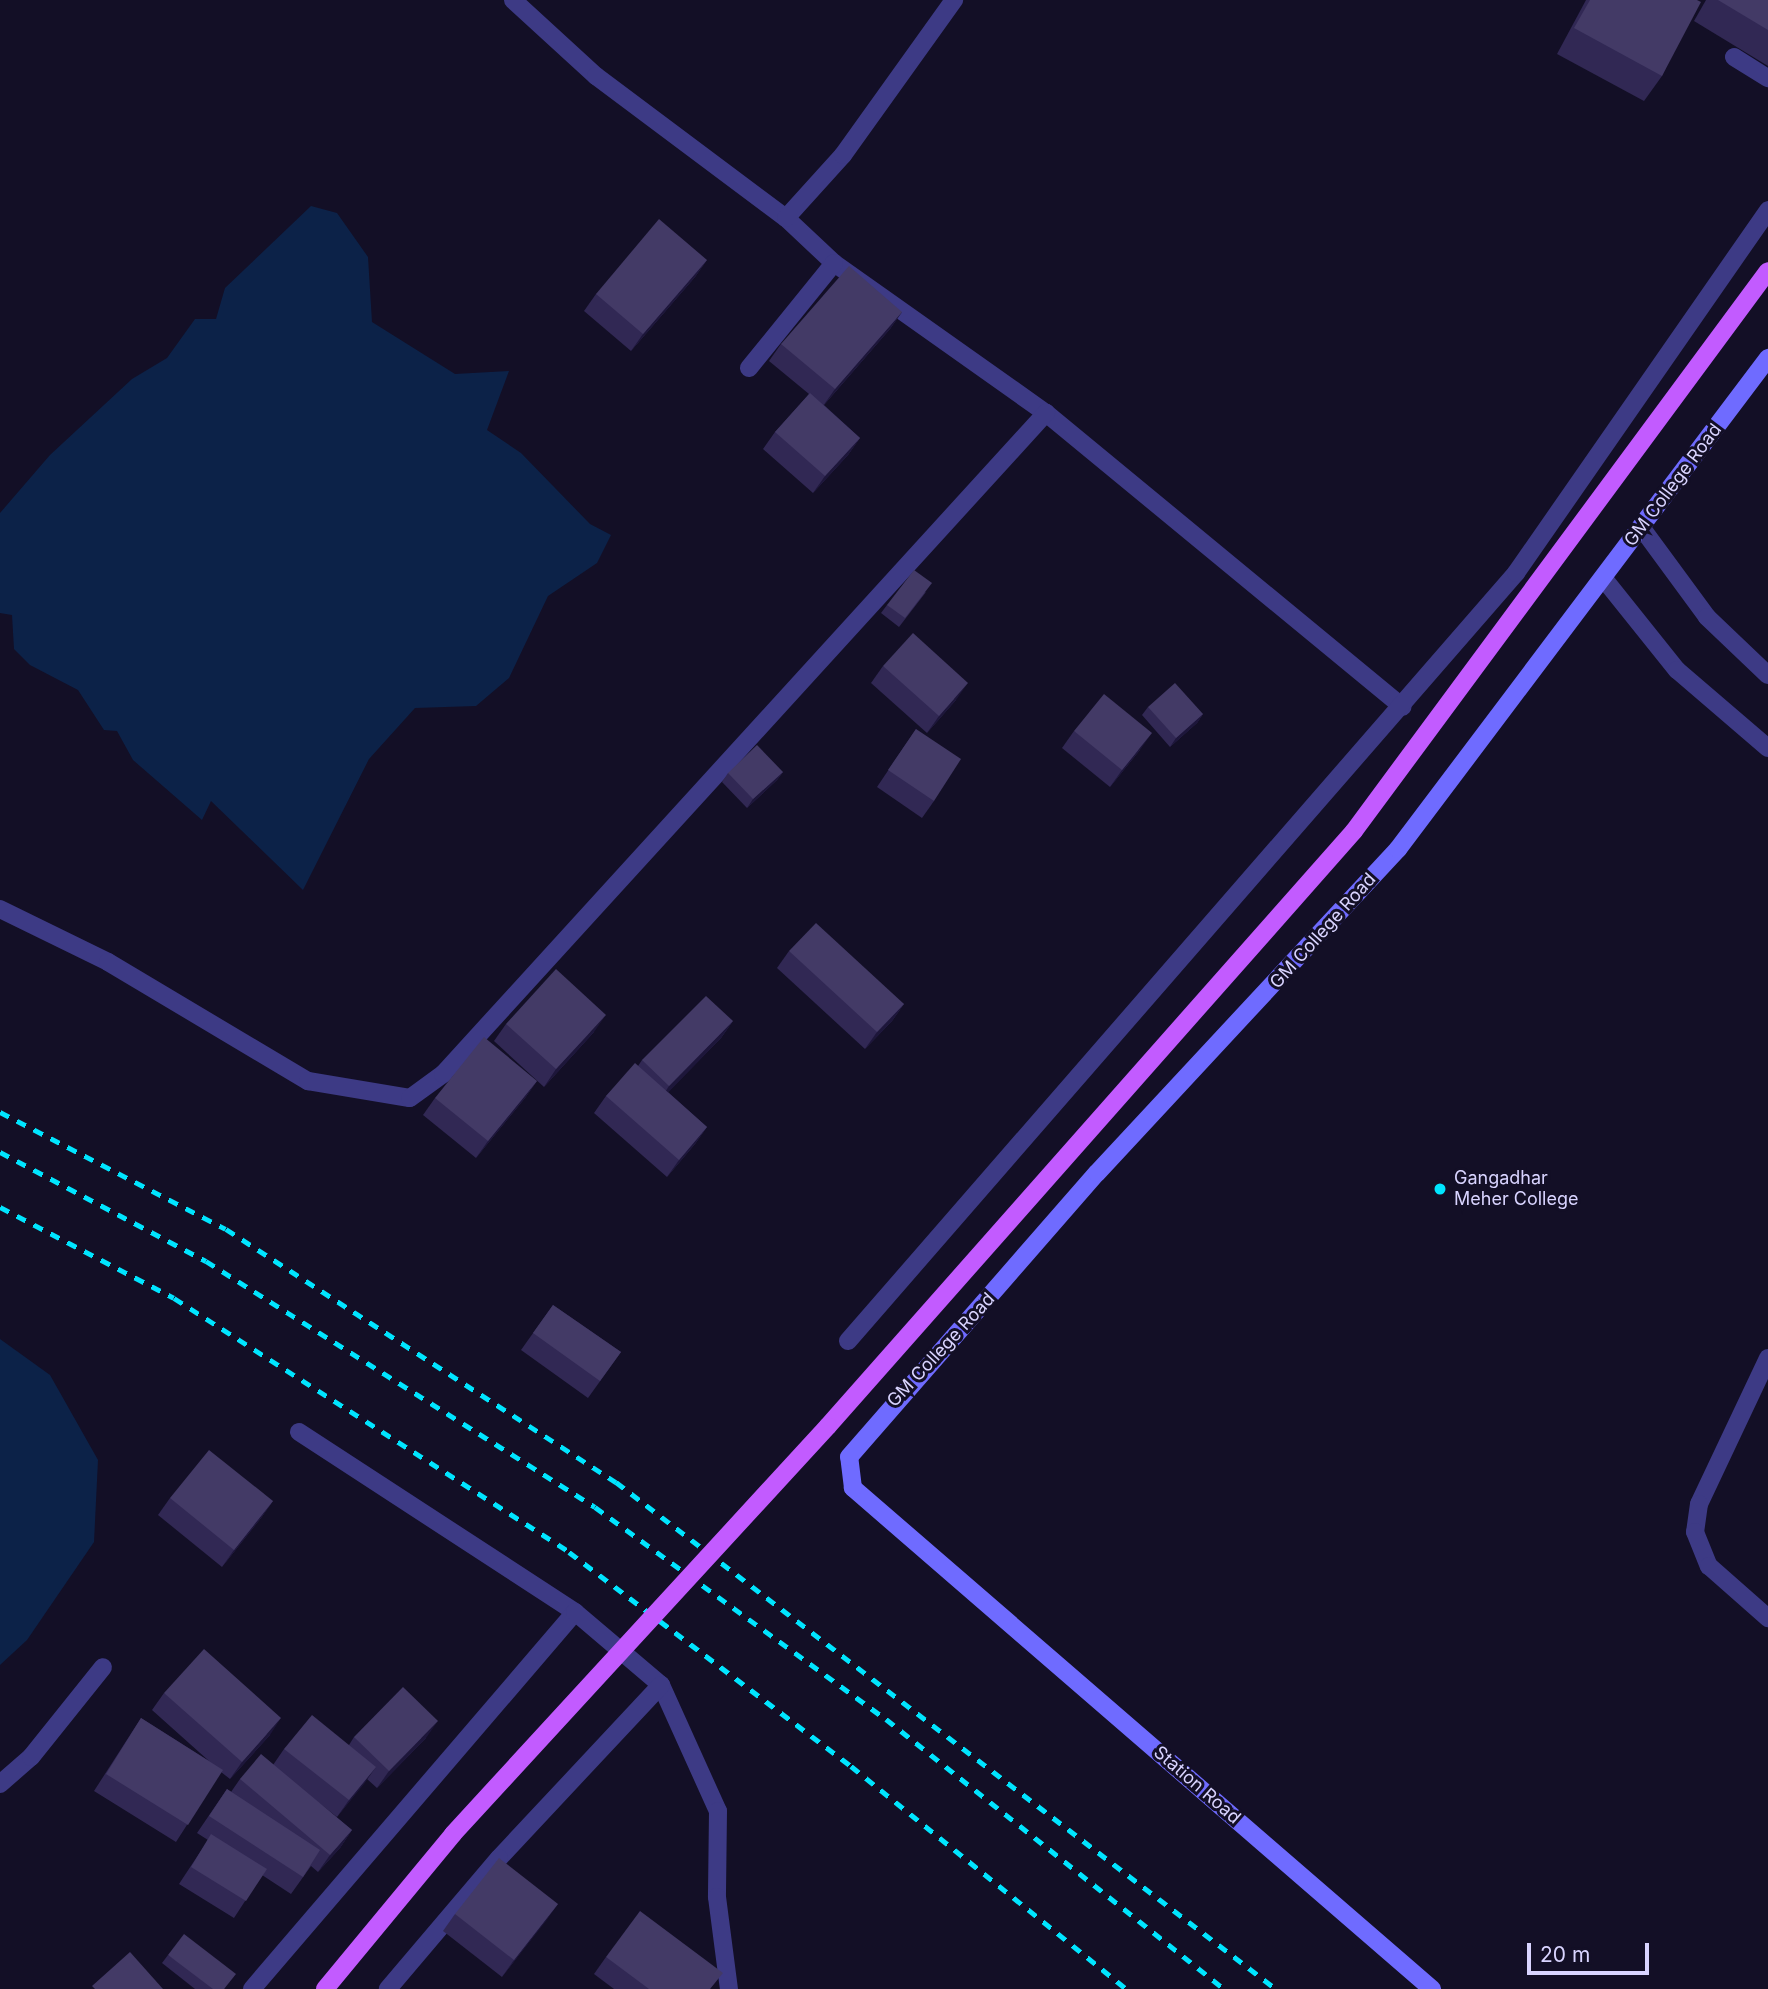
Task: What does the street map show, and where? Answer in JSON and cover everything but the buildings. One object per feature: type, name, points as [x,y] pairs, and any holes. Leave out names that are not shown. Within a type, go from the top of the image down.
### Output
[{"type":"main road","points":[[325,1989],[453,1834],[837,1416],[1354,831],[1768,271]]},
{"type":"street","points":[[513,0],[596,76],[786,219],[834,263],[1046,413],[1403,707]]},
{"type":"street","points":[[786,219],[843,155],[954,0]]},
{"type":"street","points":[[1734,57],[1768,78]]},
{"type":"street","points":[[848,1341],[1403,707],[1516,573],[1768,209]]},
{"type":"street","points":[[749,368],[834,263]]},
{"type":"street","name":"GM College Road","points":[[847,1475],[849,1457],[894,1400],[1398,849],[1768,358]]},
{"type":"street","points":[[0,909],[108,962],[308,1081],[410,1098],[443,1074],[1046,413]]},
{"type":"street","points":[[1642,527],[1707,617],[1768,676]]},
{"type":"street","points":[[1604,579],[1677,670],[1768,748]]},
{"type":"street","points":[[1768,1358],[1699,1504],[1695,1532],[1709,1566],[1768,1618]]},
{"type":"street","points":[[299,1432],[575,1612],[661,1685],[718,1811],[717,1897],[729,1989]]},
{"type":"street","name":"Station Road","points":[[847,1475],[853,1488],[963,1579],[1432,1989]]},
{"type":"street","points":[[252,1989],[575,1612]]},
{"type":"street","points":[[0,1784],[31,1757],[103,1667]]},
{"type":"street","points":[[388,1989],[499,1858],[661,1685]]},
{"type":"water","points":[[311,206],[337,213],[368,257],[372,322],[455,374],[509,371],[487,430],[521,453],[590,524],[611,535],[597,563],[548,596],[509,678],[476,706],[415,708],[369,759],[303,890],[211,801],[202,820],[133,760],[117,731],[104,730],[78,690],[30,665],[14,649],[12,615],[0,613],[0,513],[50,455],[132,379],[167,358],[195,319],[216,319],[225,288]]},
{"type":"water","points":[[0,1339],[50,1375],[98,1460],[94,1542],[27,1640],[0,1665]]},
{"type":"railway","points":[[0,1112],[226,1229],[616,1482],[1276,1989]]},
{"type":"railway","points":[[0,1152],[206,1261],[595,1507],[886,1719],[1224,1989]]},
{"type":"railway","points":[[0,1207],[174,1298],[569,1552],[851,1766],[1126,1989]]},
{"type":"place","name":"Gangadhar Meher College","points":[[1440,1189]]}]
